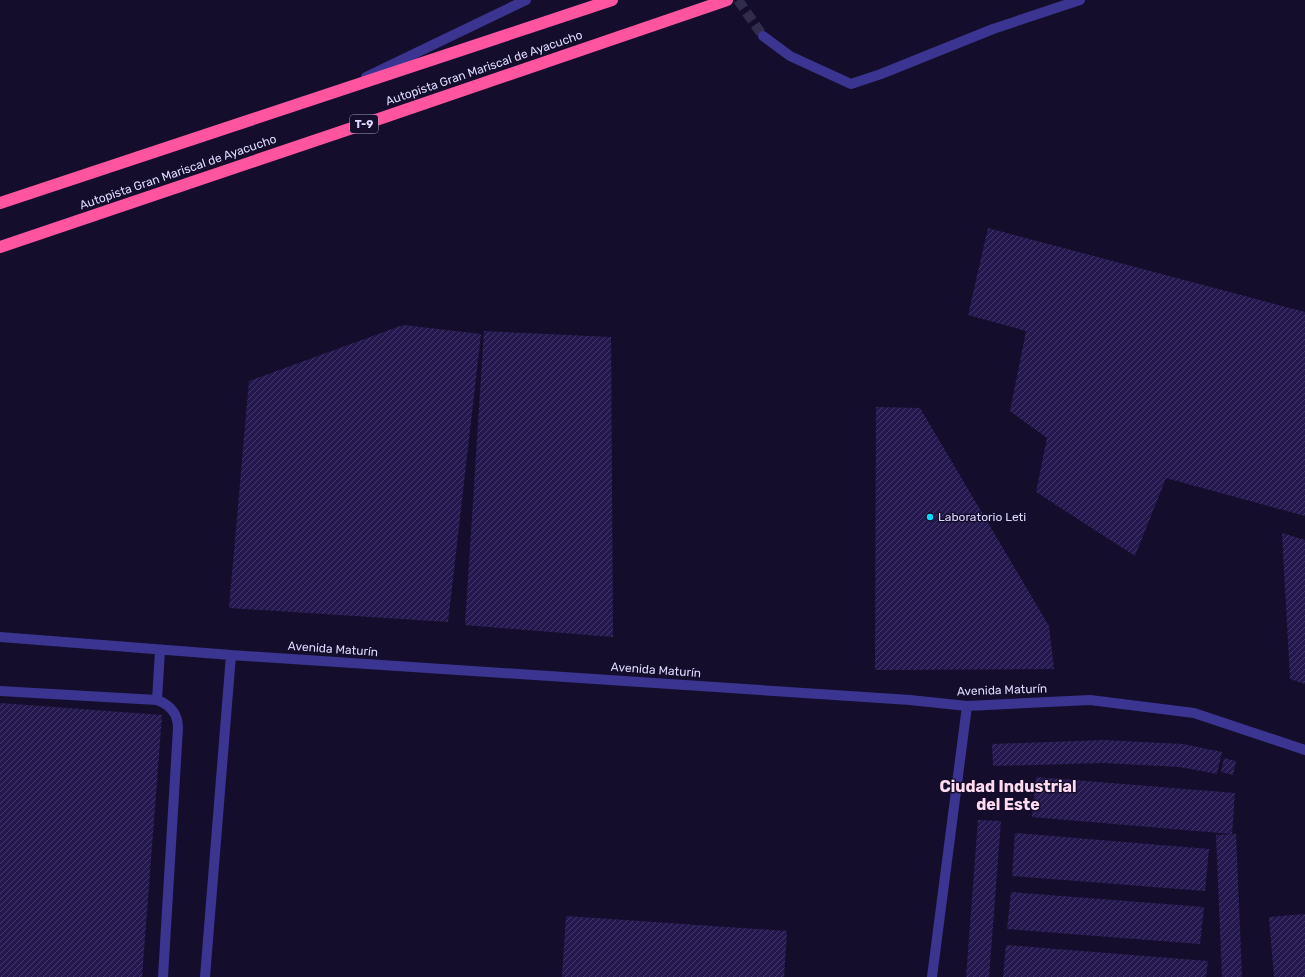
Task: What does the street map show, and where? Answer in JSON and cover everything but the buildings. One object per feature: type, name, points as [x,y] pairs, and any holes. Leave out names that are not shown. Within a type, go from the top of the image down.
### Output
[{"type":"highway","name":"Autopista Gran Mariscal de Ayacucho","points":[[0,203],[612,0]]},
{"type":"highway","name":"Autopista Gran Mariscal de Ayacucho","points":[[0,247],[727,0]]},
{"type":"street","points":[[334,92],[526,0]]},
{"type":"street","points":[[763,36],[790,56],[851,84],[881,74],[993,29],[1080,0]]},
{"type":"street","name":"Avenida Maturín","points":[[0,637],[231,655],[910,700],[966,706],[1090,700],[1194,713],[1305,750]]},
{"type":"street","points":[[157,700],[160,650]]},
{"type":"street","points":[[205,977],[231,655]]},
{"type":"street","points":[[0,691],[157,700],[166,703],[176,715],[178,728],[163,977]]},
{"type":"street","points":[[932,977],[966,706]]},
{"type":"tunnel","points":[[738,0],[763,36]]},
{"type":"place","name":"Laboratorio Leti","points":[[930,517]]},
{"type":"district","name":"Ciudad Industrial del Este","points":[[1008,795]]}]
